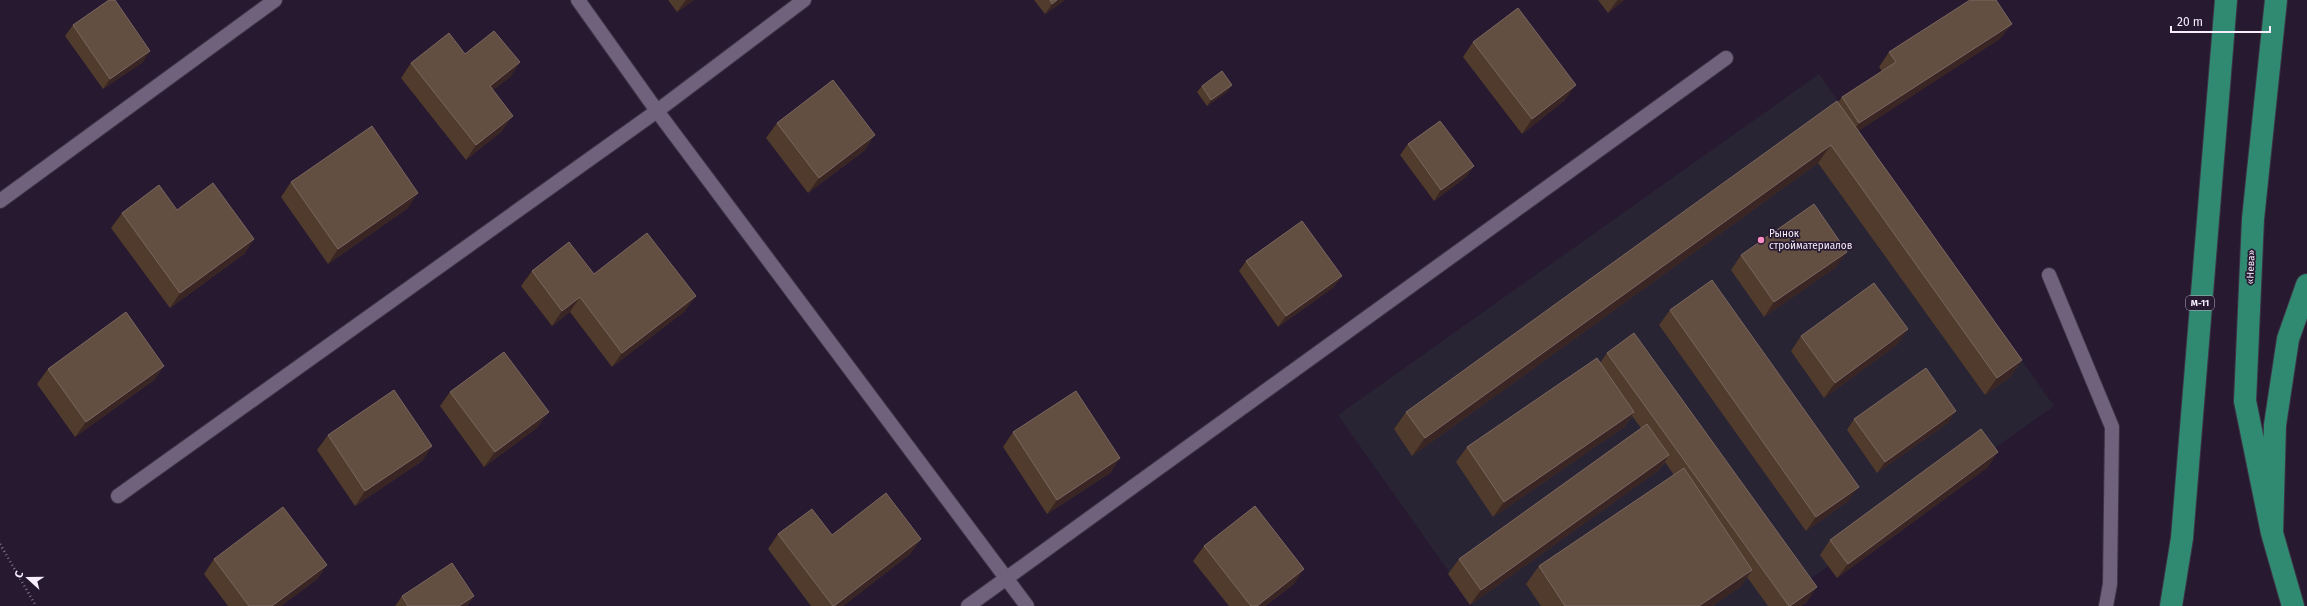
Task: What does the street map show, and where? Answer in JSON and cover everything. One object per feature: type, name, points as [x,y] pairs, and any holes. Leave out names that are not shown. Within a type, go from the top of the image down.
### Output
[{"type":"main road","name":"М-11","points":[[2171,606],[2182,538],[2226,0]]},
{"type":"main road","name":"«Нева»","points":[[2272,533],[2245,401],[2253,219],[2276,0]]},
{"type":"main road","points":[[2293,606],[2272,533],[2275,424],[2288,339],[2307,285]]},
{"type":"lane","points":[[0,201],[275,0]]},
{"type":"lane","points":[[578,0],[657,111],[1028,606]]},
{"type":"lane","points":[[118,496],[657,111],[804,0]]},
{"type":"lane","points":[[968,606],[1726,58]]},
{"type":"lane","points":[[2049,275],[2112,427],[2110,584],[2106,606]]},
{"type":"path","points":[[0,544],[36,606]]},
{"type":"shaded area","name":"Рынок стройматериалов","points":[[1819,74],[2054,406],[1772,606],[1473,606],[1338,415]]},
{"type":"building","points":[[109,0],[115,0],[150,51],[110,79],[73,25]]},
{"type":"building","points":[[1050,0],[1057,0],[1052,4]]},
{"type":"building","points":[[1970,0],[1996,0],[2012,24],[1859,123],[1842,97],[1896,62],[1889,52]]},
{"type":"building","points":[[1518,8],[1576,85],[1532,119],[1473,42]]},
{"type":"building","points":[[494,31],[520,62],[490,86],[513,116],[476,145],[411,63],[449,33],[465,54]]},
{"type":"building","points":[[1222,71],[1232,85],[1211,100],[1202,86]]},
{"type":"building","points":[[833,80],[875,135],[819,178],[777,123]]},
{"type":"building","points":[[1837,101],[2022,360],[1997,378],[1831,145],[1425,438],[1406,412]]},
{"type":"building","points":[[1440,121],[1474,166],[1441,190],[1408,144]]},
{"type":"building","points":[[372,126],[418,193],[338,249],[291,182]]},
{"type":"building","points":[[213,183],[254,239],[180,293],[122,213],[159,185],[177,210]]},
{"type":"building","points":[[1814,204],[1847,252],[1774,302],[1741,255]]},
{"type":"building","points":[[1302,221],[1342,276],[1286,316],[1246,261]]},
{"type":"building","points":[[647,233],[696,296],[622,353],[580,297],[562,311],[532,271],[569,242],[594,274]]},
{"type":"building","points":[[1712,280],[1859,487],[1816,517],[1670,310]]},
{"type":"building","points":[[1874,283],[1908,329],[1835,383],[1801,336]]},
{"type":"building","points":[[126,312],[164,366],[86,422],[48,369]]},
{"type":"building","points":[[1634,333],[1817,587],[1790,606],[1607,353]]},
{"type":"building","points":[[504,352],[549,412],[495,452],[450,392]]},
{"type":"building","points":[[1597,358],[1634,412],[1504,502],[1467,447]]},
{"type":"building","points":[[1926,368],[1956,411],[1885,462],[1854,419]]},
{"type":"building","points":[[394,390],[432,446],[365,491],[328,435]]},
{"type":"building","points":[[1076,391],[1120,458],[1057,500],[1013,432]]},
{"type":"building","points":[[1647,424],[1669,455],[1481,590],[1459,559]]},
{"type":"building","points":[[1981,429],[1998,452],[1848,564],[1830,540]]},
{"type":"building","points":[[1684,468],[1752,570],[1699,606],[1565,606],[1539,566]]},
{"type":"building","points":[[886,493],[921,539],[833,606],[778,534],[812,509],[832,535]]},
{"type":"building","points":[[1255,506],[1304,569],[1257,606],[1251,606],[1204,546]]},
{"type":"building","points":[[283,507],[327,565],[272,606],[249,606],[214,559]]},
{"type":"building","points":[[452,563],[474,596],[459,606],[408,606],[402,596]]},
{"type":"place","name":"Рынок стройматериалов","points":[[1761,240]]}]
